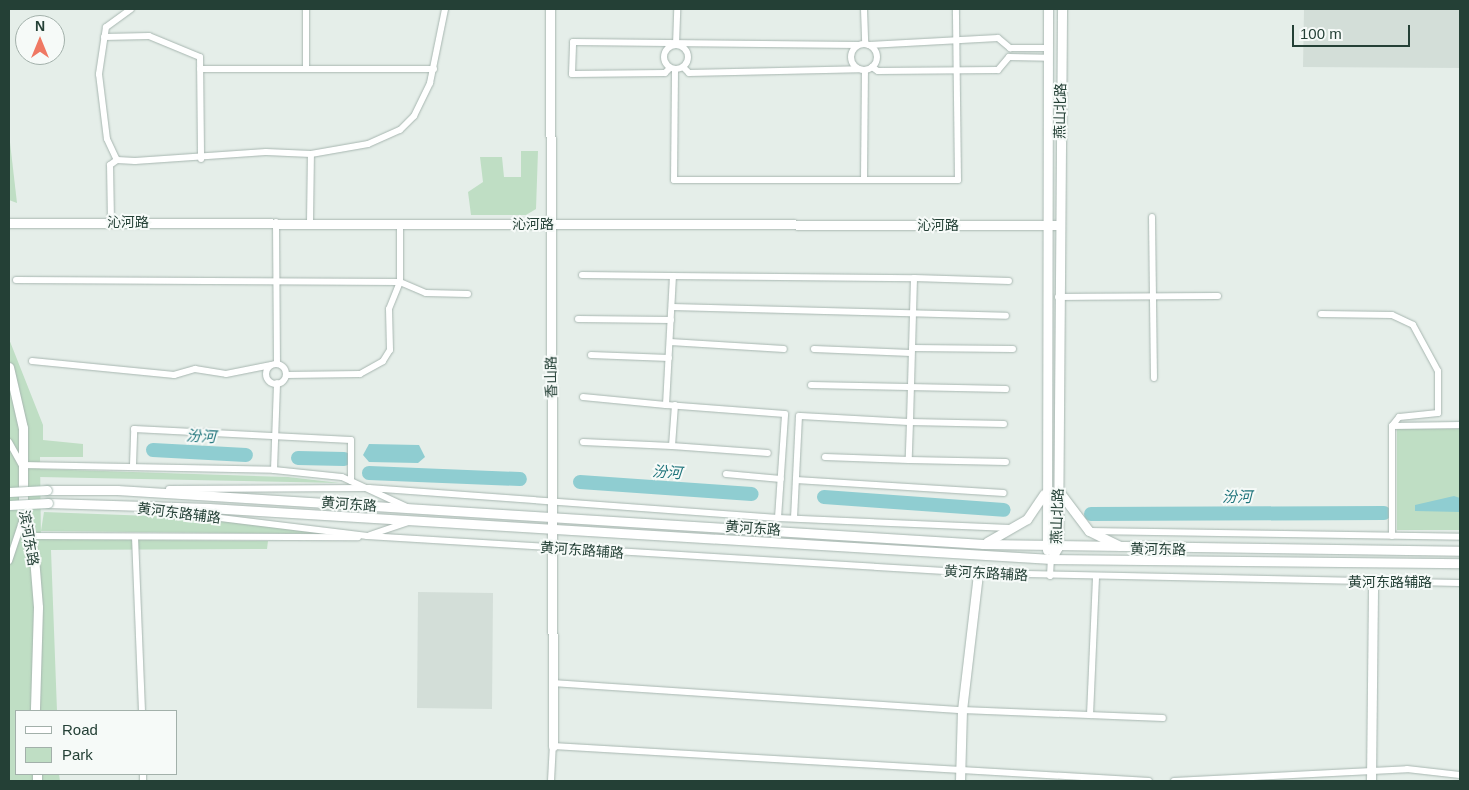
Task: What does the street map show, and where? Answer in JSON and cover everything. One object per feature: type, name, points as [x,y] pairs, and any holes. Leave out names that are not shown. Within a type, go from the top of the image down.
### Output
[{"type":"street","points":[[117,160],[102,111],[104,37],[111,21],[131,9]]},
{"type":"street","points":[[306,9],[306,69]]},
{"type":"street","points":[[111,222],[110,164],[117,160],[201,159],[266,152],[311,154],[368,144],[400,130],[414,116],[434,68],[445,9]]},
{"type":"street","name":"香山路","points":[[550,9],[553,746]]},
{"type":"street","points":[[677,9],[676,45],[664,56],[673,69],[674,180],[958,180],[956,9]]},
{"type":"street","points":[[864,9],[864,44],[851,58],[865,69]]},
{"type":"street","name":"燕山北路","points":[[1048,9],[1045,225],[1045,546],[1051,559]]},
{"type":"street","name":"燕山北路","points":[[1051,559],[1058,547],[1058,226],[1062,9]]},
{"type":"street","points":[[104,37],[149,36],[200,57],[201,159]]},
{"type":"street","points":[[684,68],[673,69],[665,73],[572,74],[572,42],[676,45],[864,44],[957,38],[998,38],[1010,48],[1048,48]]},
{"type":"street","points":[[864,44],[877,55],[865,69],[864,180]]},
{"type":"street","points":[[676,45],[688,54],[684,68]]},
{"type":"street","points":[[684,68],[689,73],[865,69],[878,71],[998,70],[1009,57],[1048,58]]},
{"type":"street","points":[[200,69],[434,68]]},
{"type":"street","points":[[310,222],[311,154]]},
{"type":"street","points":[[1152,216],[1154,378]]},
{"type":"street","points":[[276,222],[274,365],[267,377],[277,384]]},
{"type":"street","name":"沁河路","points":[[9,223],[310,222],[1058,226]]},
{"type":"street","points":[[274,470],[277,384],[286,375],[372,371],[390,350],[389,309],[400,282],[400,223]]},
{"type":"street","points":[[582,274],[1009,281]]},
{"type":"street","points":[[666,405],[673,276]]},
{"type":"street","points":[[909,460],[914,278]]},
{"type":"street","points":[[16,280],[400,282],[426,293],[468,294]]},
{"type":"street","points":[[1058,297],[1218,296]]},
{"type":"street","points":[[672,307],[1006,316]]},
{"type":"street","points":[[1322,314],[1392,315],[1413,325],[1438,371],[1438,413],[1406,415],[1392,426]]},
{"type":"street","points":[[578,318],[671,320]]},
{"type":"street","points":[[670,342],[784,349]]},
{"type":"street","points":[[814,349],[1013,349]]},
{"type":"street","points":[[591,355],[669,358]]},
{"type":"street","points":[[32,361],[174,375],[195,369],[226,374],[274,365]]},
{"type":"street","points":[[274,365],[286,375]]},
{"type":"street","name":"滨河东路","points":[[9,367],[23,428],[23,519],[29,536],[38,607],[35,710]]},
{"type":"street","points":[[811,384],[911,389],[1006,389]]},
{"type":"street","points":[[584,397],[785,414],[778,518]]},
{"type":"street","points":[[672,446],[675,405]]},
{"type":"street","points":[[794,518],[799,416],[910,422],[1004,424]]},
{"type":"street","points":[[1392,426],[1460,425]]},
{"type":"street","points":[[1392,426],[1392,536]]},
{"type":"street","points":[[133,465],[134,429],[276,438],[351,440],[351,480]]},
{"type":"street","points":[[9,442],[22,465],[133,465],[274,470],[351,480],[408,507]]},
{"type":"street","points":[[583,442],[768,452]]},
{"type":"street","points":[[824,457],[1006,462]]},
{"type":"street","points":[[726,474],[781,479]]},
{"type":"street","points":[[796,480],[1004,493]]},
{"type":"street","name":"黄河东路辅路","points":[[117,490],[369,488],[552,503],[778,518],[1014,528]]},
{"type":"street","points":[[983,544],[1014,528],[1040,504],[1046,489]]},
{"type":"street","name":"黄河东路","points":[[9,492],[117,490],[552,515],[983,544],[1125,548],[1460,551]]},
{"type":"street","points":[[1058,490],[1088,531],[1125,548]]},
{"type":"street","name":"黄河东路","points":[[9,505],[48,503],[114,505],[552,532],[1051,559],[1460,563]]},
{"type":"street","name":"黄河东路辅路","points":[[114,505],[367,536],[978,573],[1096,577],[1460,583]]},
{"type":"street","points":[[9,561],[23,519]]},
{"type":"street","points":[[29,536],[136,538],[367,536],[408,522]]},
{"type":"street","points":[[1088,531],[1460,537]]},
{"type":"street","points":[[136,538],[142,710]]},
{"type":"street","points":[[1050,576],[1051,559]]},
{"type":"street","points":[[960,776],[962,710],[978,573]]},
{"type":"street","points":[[1090,715],[1096,577]]},
{"type":"street","points":[[1371,781],[1373,582]]},
{"type":"street","points":[[552,683],[962,710],[1163,718]]},
{"type":"street","points":[[551,781],[553,746],[960,776],[1149,781]]},
{"type":"street","points":[[1174,781],[1407,769],[1460,775]]},
{"type":"shaded area","points":[[1304,9],[1460,9],[1460,68],[1303,67]]},
{"type":"shaded area","points":[[418,592],[493,593],[492,709],[417,708]]},
{"type":"green space","points":[[9,134],[17,203],[9,200]]},
{"type":"green space","points":[[521,151],[538,151],[536,209],[526,215],[471,215],[468,192],[483,182],[480,157],[502,157],[504,177],[521,177]]},
{"type":"green space","points":[[9,339],[43,425],[43,440],[83,444],[83,457],[40,457],[41,539],[268,541],[267,549],[51,550],[57,710],[15,710],[15,775],[59,775],[60,781],[9,781]]},
{"type":"green space","points":[[1397,429],[1460,429],[1460,530],[1397,530]]},
{"type":"green space","points":[[40,469],[288,477],[340,483],[40,477]]},
{"type":"green space","points":[[44,512],[204,518],[338,534],[41,531]]},
{"type":"water","points":[[369,444],[419,445],[425,457],[418,463],[369,462],[363,455]]},
{"type":"water","points":[[1454,496],[1460,498],[1460,512],[1415,511],[1415,505]]},
{"type":"waterway","name":"汾河","points":[[153,450],[246,455]]},
{"type":"waterway","name":"汾河","points":[[298,458],[344,459]]},
{"type":"waterway","name":"汾河","points":[[369,473],[520,479]]},
{"type":"waterway","name":"汾河","points":[[580,482],[752,494]]},
{"type":"waterway","name":"汾河","points":[[824,497],[1004,510]]},
{"type":"waterway","name":"汾河","points":[[1091,514],[1384,513]]}]
